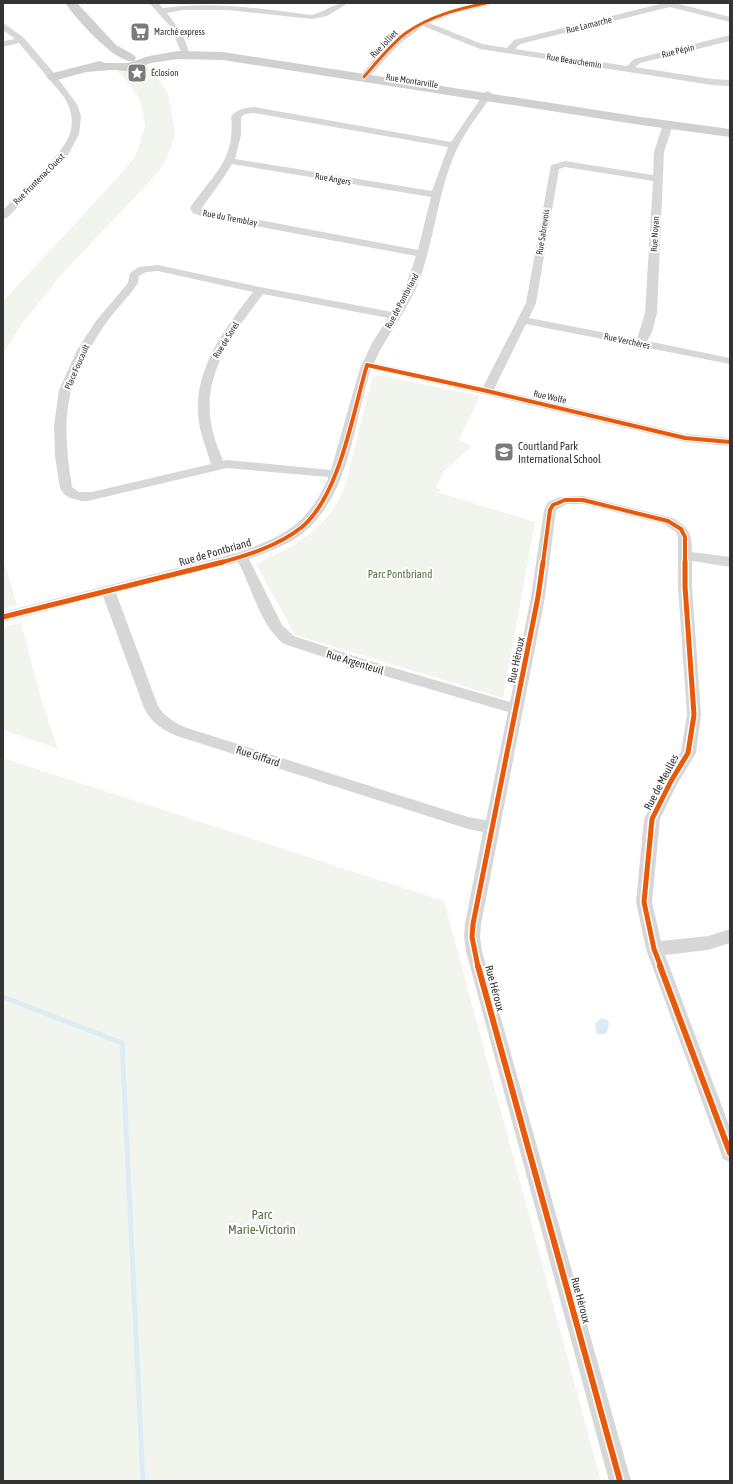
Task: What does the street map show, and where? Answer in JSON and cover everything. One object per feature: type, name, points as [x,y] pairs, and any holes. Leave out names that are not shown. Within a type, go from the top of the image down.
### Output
[{"type":"street","points":[[71,3],[112,48],[131,61]]},
{"type":"street","points":[[153,3],[162,11],[177,31],[185,53]]},
{"type":"street","points":[[162,11],[191,8],[228,8],[312,17],[324,14],[344,3]]},
{"type":"street","name":"Rue Jolliet","points":[[366,76],[398,40],[410,30],[422,23],[452,12],[486,3]]},
{"type":"street","points":[[670,4],[730,20]]},
{"type":"street","name":"Rue Lamarche","points":[[509,51],[514,44],[520,42],[670,4]]},
{"type":"street","name":"Rue Beauchemin","points":[[422,23],[475,45],[712,82],[730,83]]},
{"type":"street","name":"Rue Frontenac Ouest","points":[[3,26],[21,40],[68,96],[76,110],[77,118],[71,144],[65,153],[3,216]]},
{"type":"street","name":"Rue Pépin","points":[[629,69],[637,61],[730,38]]},
{"type":"street","points":[[3,44],[21,40]]},
{"type":"street","points":[[112,48],[118,63]]},
{"type":"street","name":"Rue Montarville","points":[[52,77],[118,63],[185,53],[229,52],[641,121],[730,133]]},
{"type":"street","name":"Rue de Pontbriand","points":[[3,617],[241,558],[293,534],[305,524],[322,504],[334,482],[367,365],[414,283],[423,254],[436,195],[444,168],[454,145],[487,95]]},
{"type":"street","name":"Rue du Tremblay","points":[[423,254],[197,211],[196,206],[218,179],[230,161],[237,136],[236,116],[239,112],[248,110],[454,145]]},
{"type":"street","name":"Rue Noyan","points":[[640,344],[646,332],[651,313],[659,152],[668,124]]},
{"type":"street","name":"Rue Angers","points":[[230,161],[436,195]]},
{"type":"street","name":"Rue Sabrevois","points":[[487,391],[524,320],[531,303],[554,167],[561,164],[657,179]]},
{"type":"street","name":"Place Foucault","points":[[336,474],[237,464],[218,465],[92,496],[81,497],[71,494],[66,488],[61,456],[60,425],[65,390],[83,350],[100,323],[133,283],[134,275],[139,270],[154,268],[394,316]]},
{"type":"street","name":"Rue de Sorel","points":[[218,465],[208,441],[204,418],[205,384],[217,352],[228,334],[260,290]]},
{"type":"street","name":"Rue Verchères","points":[[524,320],[730,362]]},
{"type":"street","name":"Rue Wolfe","points":[[367,365],[487,391],[685,438],[730,442]]},
{"type":"street","name":"Rue de Meulles","points":[[565,500],[583,500],[671,523],[681,529],[684,535],[685,586],[694,715],[688,753],[670,781],[652,819],[644,902],[654,949],[730,1153]]},
{"type":"street","name":"Rue Héroux","points":[[565,500],[553,505],[550,510],[538,597],[473,924],[473,944],[620,1481]]},
{"type":"street","points":[[685,555],[730,562]]},
{"type":"street","name":"Rue Argenteuil","points":[[241,558],[276,628],[289,640],[356,662],[515,709]]},
{"type":"street","name":"Rue Giffard","points":[[108,591],[151,708],[157,717],[165,724],[182,732],[468,823],[493,828]]},
{"type":"street","points":[[654,949],[708,944],[730,936]]},
{"type":"green space","points":[[147,65],[167,91],[172,114],[175,134],[167,158],[160,170],[61,275],[21,325],[3,354],[3,301],[135,157],[145,126],[143,112],[139,98],[117,71],[137,69]]},
{"type":"green space","name":"Parc Pontbriand","points":[[375,376],[382,376],[480,396],[459,440],[472,446],[444,471],[436,487],[441,491],[437,492],[535,522],[503,698],[295,635],[256,564],[285,550],[310,534],[330,514],[345,486],[372,379]]},
{"type":"green space","points":[[3,558],[17,605],[3,609]]},
{"type":"green space","points":[[21,623],[41,699],[58,749],[3,730],[3,627]]},
{"type":"green space","name":"Parc Marie-Victorin","points":[[3,758],[444,901],[601,1481],[3,1481]]},
{"type":"shaded area","points":[[601,1018],[608,1020],[609,1024],[607,1033],[599,1035],[596,1033],[595,1024]]},
{"type":"waterway","points":[[3,997],[122,1043],[143,1481]]},
{"type":"cycle path","points":[[364,77],[395,43],[415,27],[444,14],[486,3]]},
{"type":"cycle path","points":[[3,617],[241,557],[274,544],[289,536],[313,517],[327,495],[337,471],[367,365],[487,391],[685,438],[730,442]]},
{"type":"cycle path","points":[[620,1481],[474,951],[472,937],[473,924],[538,597],[550,510],[553,505],[565,500],[583,500],[668,521],[681,529],[685,537],[685,586],[694,715],[688,753],[671,781],[652,819],[644,902],[654,949],[730,1153]]},
{"type":"place","name":"Marché express","points":[[140,32]]},
{"type":"place","name":"Éclosion","points":[[137,73]]},
{"type":"place","name":"Courtland Park International School","points":[[504,452]]}]
